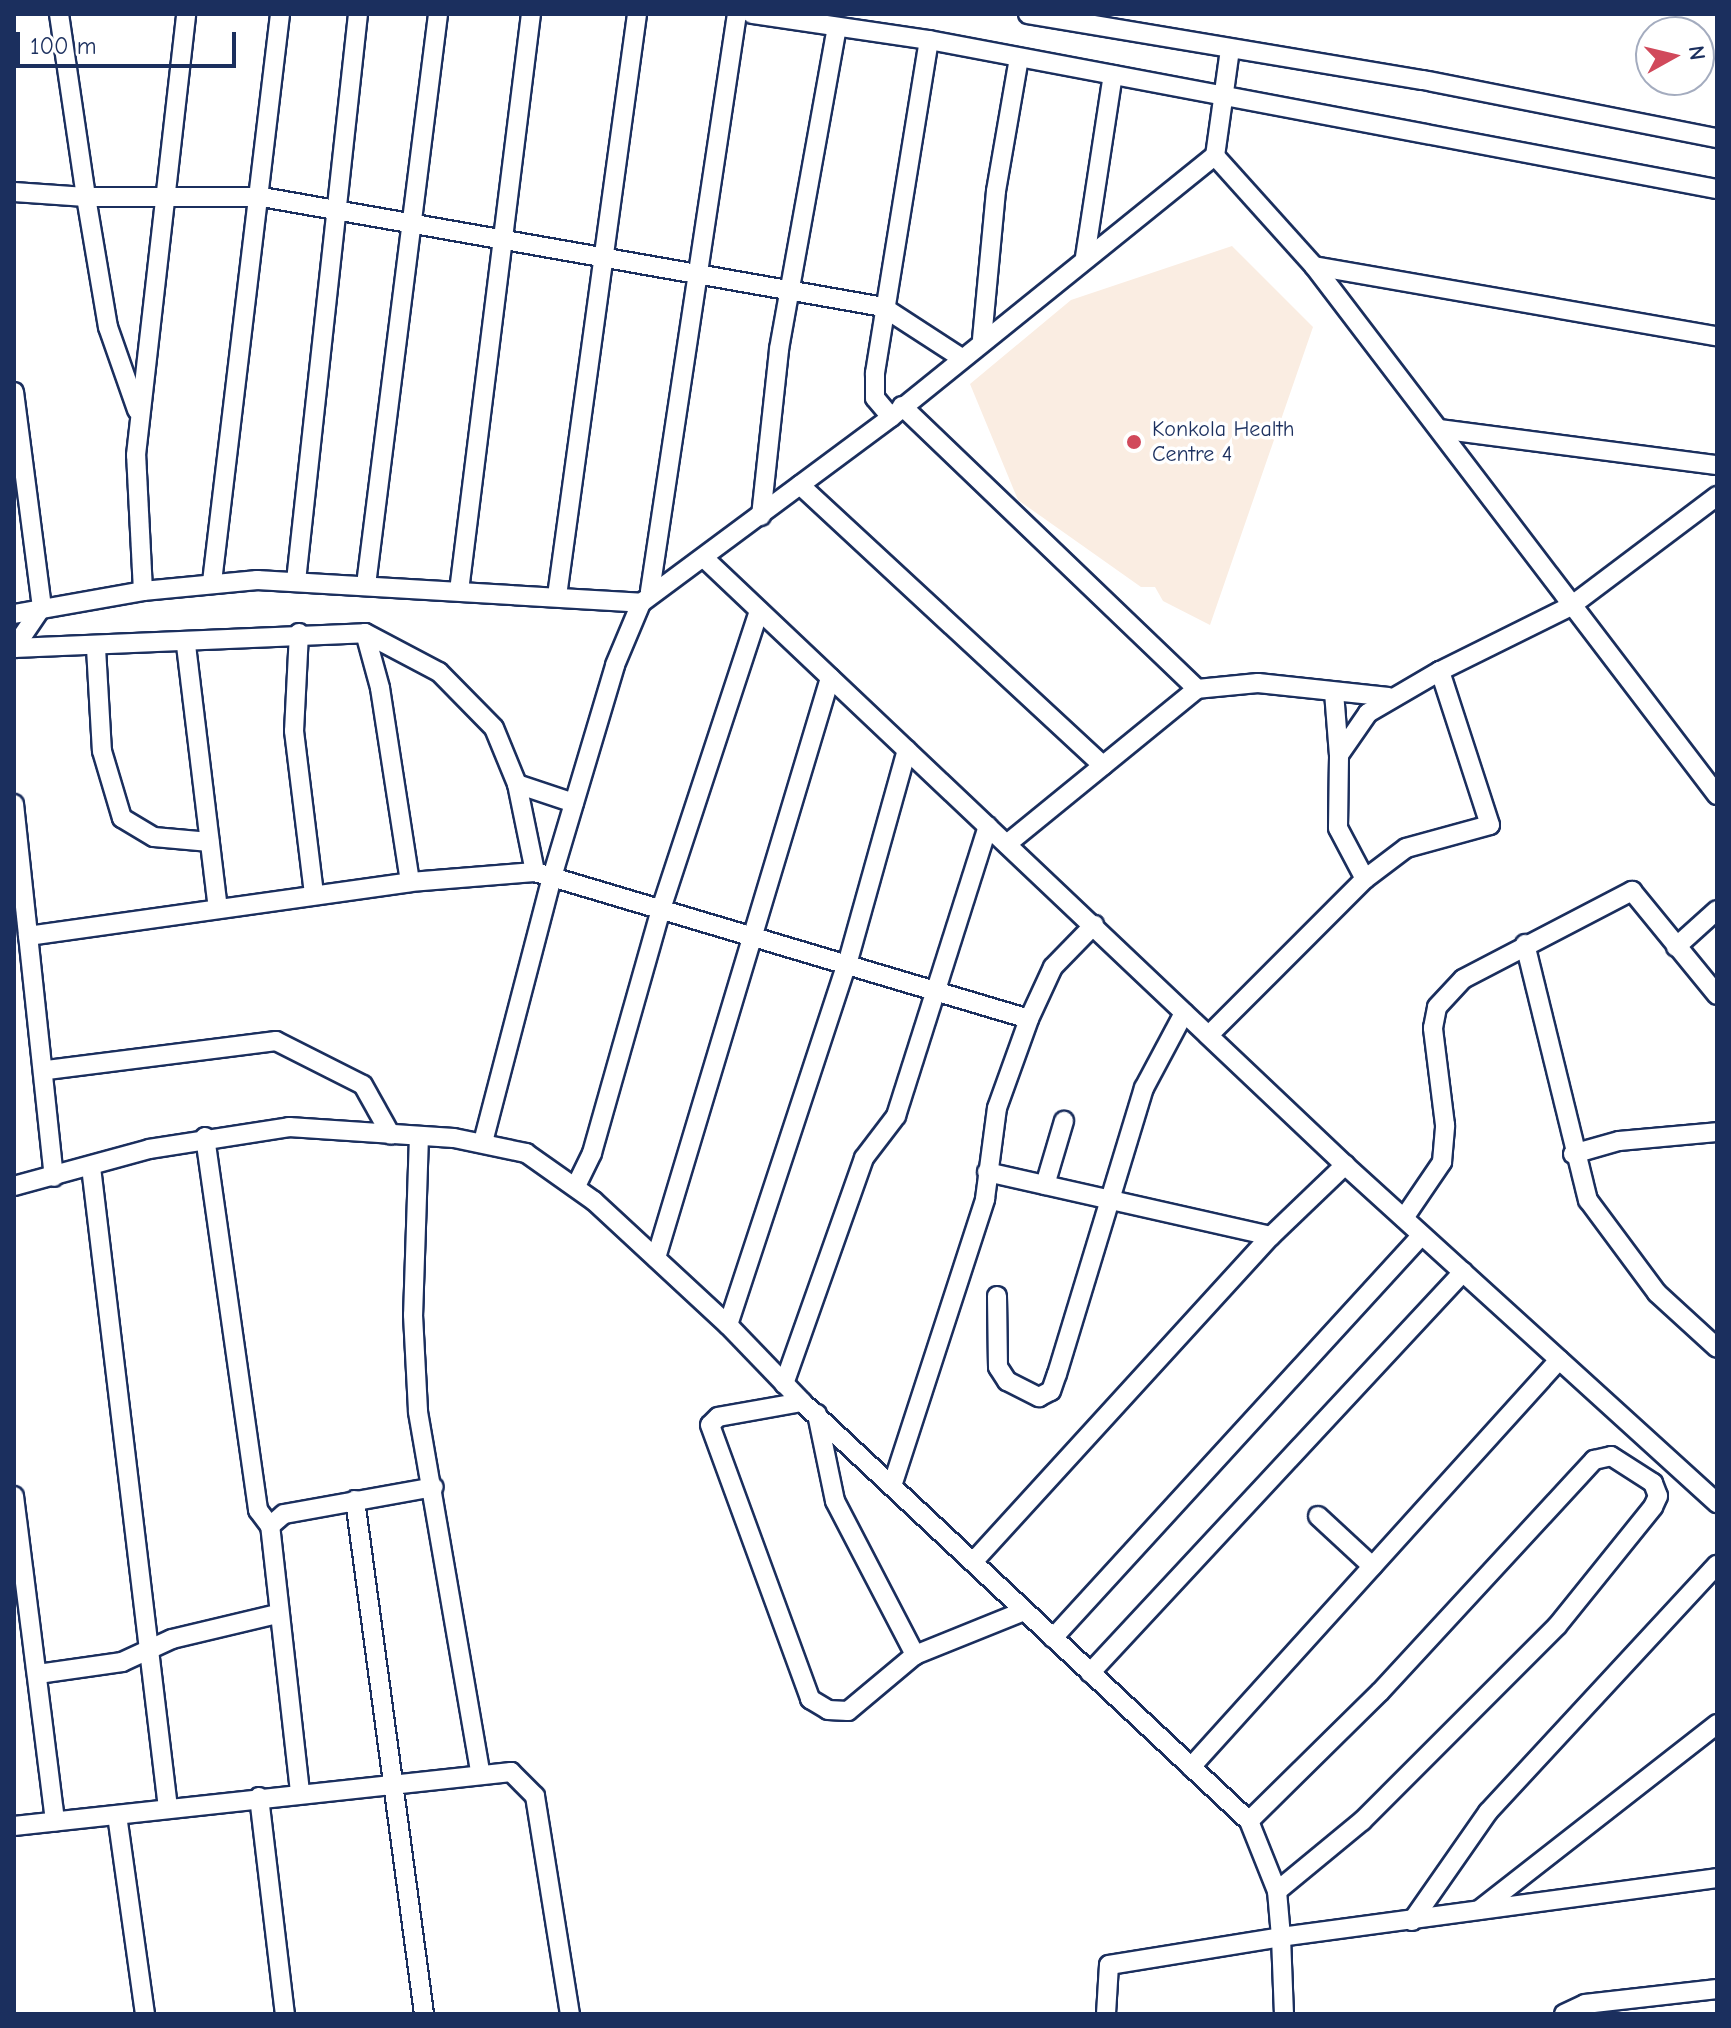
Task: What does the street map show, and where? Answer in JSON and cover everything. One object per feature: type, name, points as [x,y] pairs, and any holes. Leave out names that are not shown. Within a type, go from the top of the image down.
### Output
[{"type":"street","points":[[59,14],[108,327],[139,416]]},
{"type":"street","points":[[143,591],[139,416],[161,200],[186,14]]},
{"type":"street","points":[[212,582],[262,197],[280,14]]},
{"type":"street","points":[[296,581],[339,213],[358,14]]},
{"type":"street","points":[[366,585],[438,14]]},
{"type":"street","points":[[459,591],[531,14]]},
{"type":"street","points":[[557,596],[637,14]]},
{"type":"street","points":[[483,1142],[543,875],[574,803],[615,665],[646,597],[700,276],[737,14]]},
{"type":"street","points":[[752,14],[929,40],[1226,99],[1717,189]]},
{"type":"street","points":[[1028,14],[1717,138]]},
{"type":"street","points":[[761,516],[791,291],[837,27]]},
{"type":"street","points":[[929,40],[883,307],[875,398],[896,412],[1197,689]]},
{"type":"street","points":[[14,614],[42,607],[212,582],[296,581],[557,596],[646,597],[761,516],[896,412],[982,339],[1215,156],[1226,99],[1230,49]]},
{"type":"street","points":[[982,339],[996,191],[1019,58]]},
{"type":"street","points":[[1085,257],[1113,75]]},
{"type":"street","points":[[1215,156],[1314,266],[1717,795]]},
{"type":"street","points":[[14,192],[161,200],[262,197],[602,261],[883,307],[960,357]]},
{"type":"street","points":[[1314,266],[1717,336]]},
{"type":"street","points":[[14,392],[42,607],[14,647]]},
{"type":"street","points":[[1439,429],[1717,465]]},
{"type":"street","points":[[800,485],[1103,766]]},
{"type":"street","points":[[1339,755],[1354,729],[1388,697],[1571,606],[1717,496]]},
{"type":"street","points":[[704,558],[1421,1236],[1717,1503]]},
{"type":"street","points":[[576,1186],[592,1153],[661,909],[759,611]]},
{"type":"street","points":[[14,647],[186,645],[299,633],[365,633],[439,672],[468,696],[494,728],[517,784],[543,875]]},
{"type":"street","points":[[299,633],[294,731],[314,895]]},
{"type":"street","points":[[365,633],[380,688],[410,882]]},
{"type":"street","points":[[186,645],[218,908]]},
{"type":"street","points":[[96,648],[102,751],[122,818],[154,837],[210,842]]},
{"type":"street","points":[[1209,1035],[1365,879],[1417,842],[1490,825],[1440,671]]},
{"type":"street","points":[[656,1258],[830,678]]},
{"type":"street","points":[[1007,844],[1197,689],[1258,683],[1388,697]]},
{"type":"street","points":[[1334,692],[1339,755],[1338,828],[1365,879]]},
{"type":"street","points":[[728,1325],[848,961],[907,750]]},
{"type":"street","points":[[517,784],[574,803]]},
{"type":"street","points":[[14,804],[47,1070],[54,1177]]},
{"type":"street","points":[[784,1384],[864,1158],[896,1116],[933,991],[988,826]]},
{"type":"street","points":[[28,936],[410,882],[543,875],[848,961],[933,991],[1029,1019]]},
{"type":"street","points":[[1404,1218],[1435,1178],[1443,1153],[1433,1028],[1437,1007],[1463,979],[1525,944],[1632,891],[1717,995]]},
{"type":"street","points":[[1676,947],[1717,910]]},
{"type":"street","points":[[892,1486],[985,1199],[997,1108],[1029,1019],[1053,967],[1094,925]]},
{"type":"street","points":[[1525,944],[1573,1154],[1588,1200],[1635,1267],[1717,1348]]},
{"type":"street","points":[[997,1296],[998,1367],[1007,1381],[1039,1397],[1051,1391],[1057,1374],[1144,1088],[1184,1013]]},
{"type":"street","points":[[47,1070],[276,1041],[363,1085],[391,1135]]},
{"type":"street","points":[[1045,1185],[1064,1121]]},
{"type":"street","points":[[14,1186],[205,1137],[289,1127],[483,1142],[526,1153],[576,1186],[656,1258],[728,1325],[802,1402],[1249,1821],[1277,1891],[1284,2014]]},
{"type":"street","points":[[1573,1154],[1619,1141],[1717,1132]]},
{"type":"street","points":[[419,1136],[415,1364],[480,1771]]},
{"type":"street","points":[[205,1137],[258,1510],[270,1526],[277,1614],[300,1792]]},
{"type":"street","points":[[973,1562],[1271,1236],[1345,1165]]},
{"type":"street","points":[[91,1167],[168,1808]]},
{"type":"street","points":[[987,1172],[1271,1236]]},
{"type":"street","points":[[1053,1638],[1421,1236]]},
{"type":"street","points":[[1090,1673],[1463,1272]]},
{"type":"street","points":[[1191,1767],[1559,1360]]},
{"type":"street","points":[[802,1402],[718,1417],[710,1425],[810,1699],[828,1710],[848,1711],[915,1655],[1024,1611]]},
{"type":"street","points":[[817,1414],[835,1501],[915,1655]]},
{"type":"street","points":[[1249,1821],[1380,1692],[1594,1460],[1611,1456],[1653,1483],[1658,1496],[1653,1507],[1557,1626],[1362,1821],[1277,1891]]},
{"type":"street","points":[[270,1526],[284,1514],[434,1487]]},
{"type":"street","points":[[14,1496],[55,1821]]},
{"type":"street","points":[[355,1500],[396,1781],[424,2014]]},
{"type":"street","points":[[1318,1516],[1372,1566]]},
{"type":"street","points":[[1412,1921],[1488,1812],[1717,1565]]},
{"type":"street","points":[[38,1674],[122,1662],[147,1649],[277,1614]]},
{"type":"street","points":[[1476,1912],[1717,1724]]},
{"type":"street","points":[[14,1826],[480,1771],[511,1772],[535,1796],[570,2014]]},
{"type":"street","points":[[259,1797],[285,2014]]},
{"type":"street","points":[[117,1815],[145,2014]]},
{"type":"street","points":[[1106,2014],[1109,1965],[1281,1937],[1717,1878]]},
{"type":"street","points":[[1564,2014],[1585,2004],[1717,1989]]},
{"type":"shaded area","name":"Konkola Health Centre 4","points":[[1232,246],[1313,327],[1210,625],[1163,601],[1155,587],[1141,587],[1018,500],[970,384],[1071,300]]},
{"type":"place","name":"Konkola Health Centre 4","points":[[1134,442]]}]
